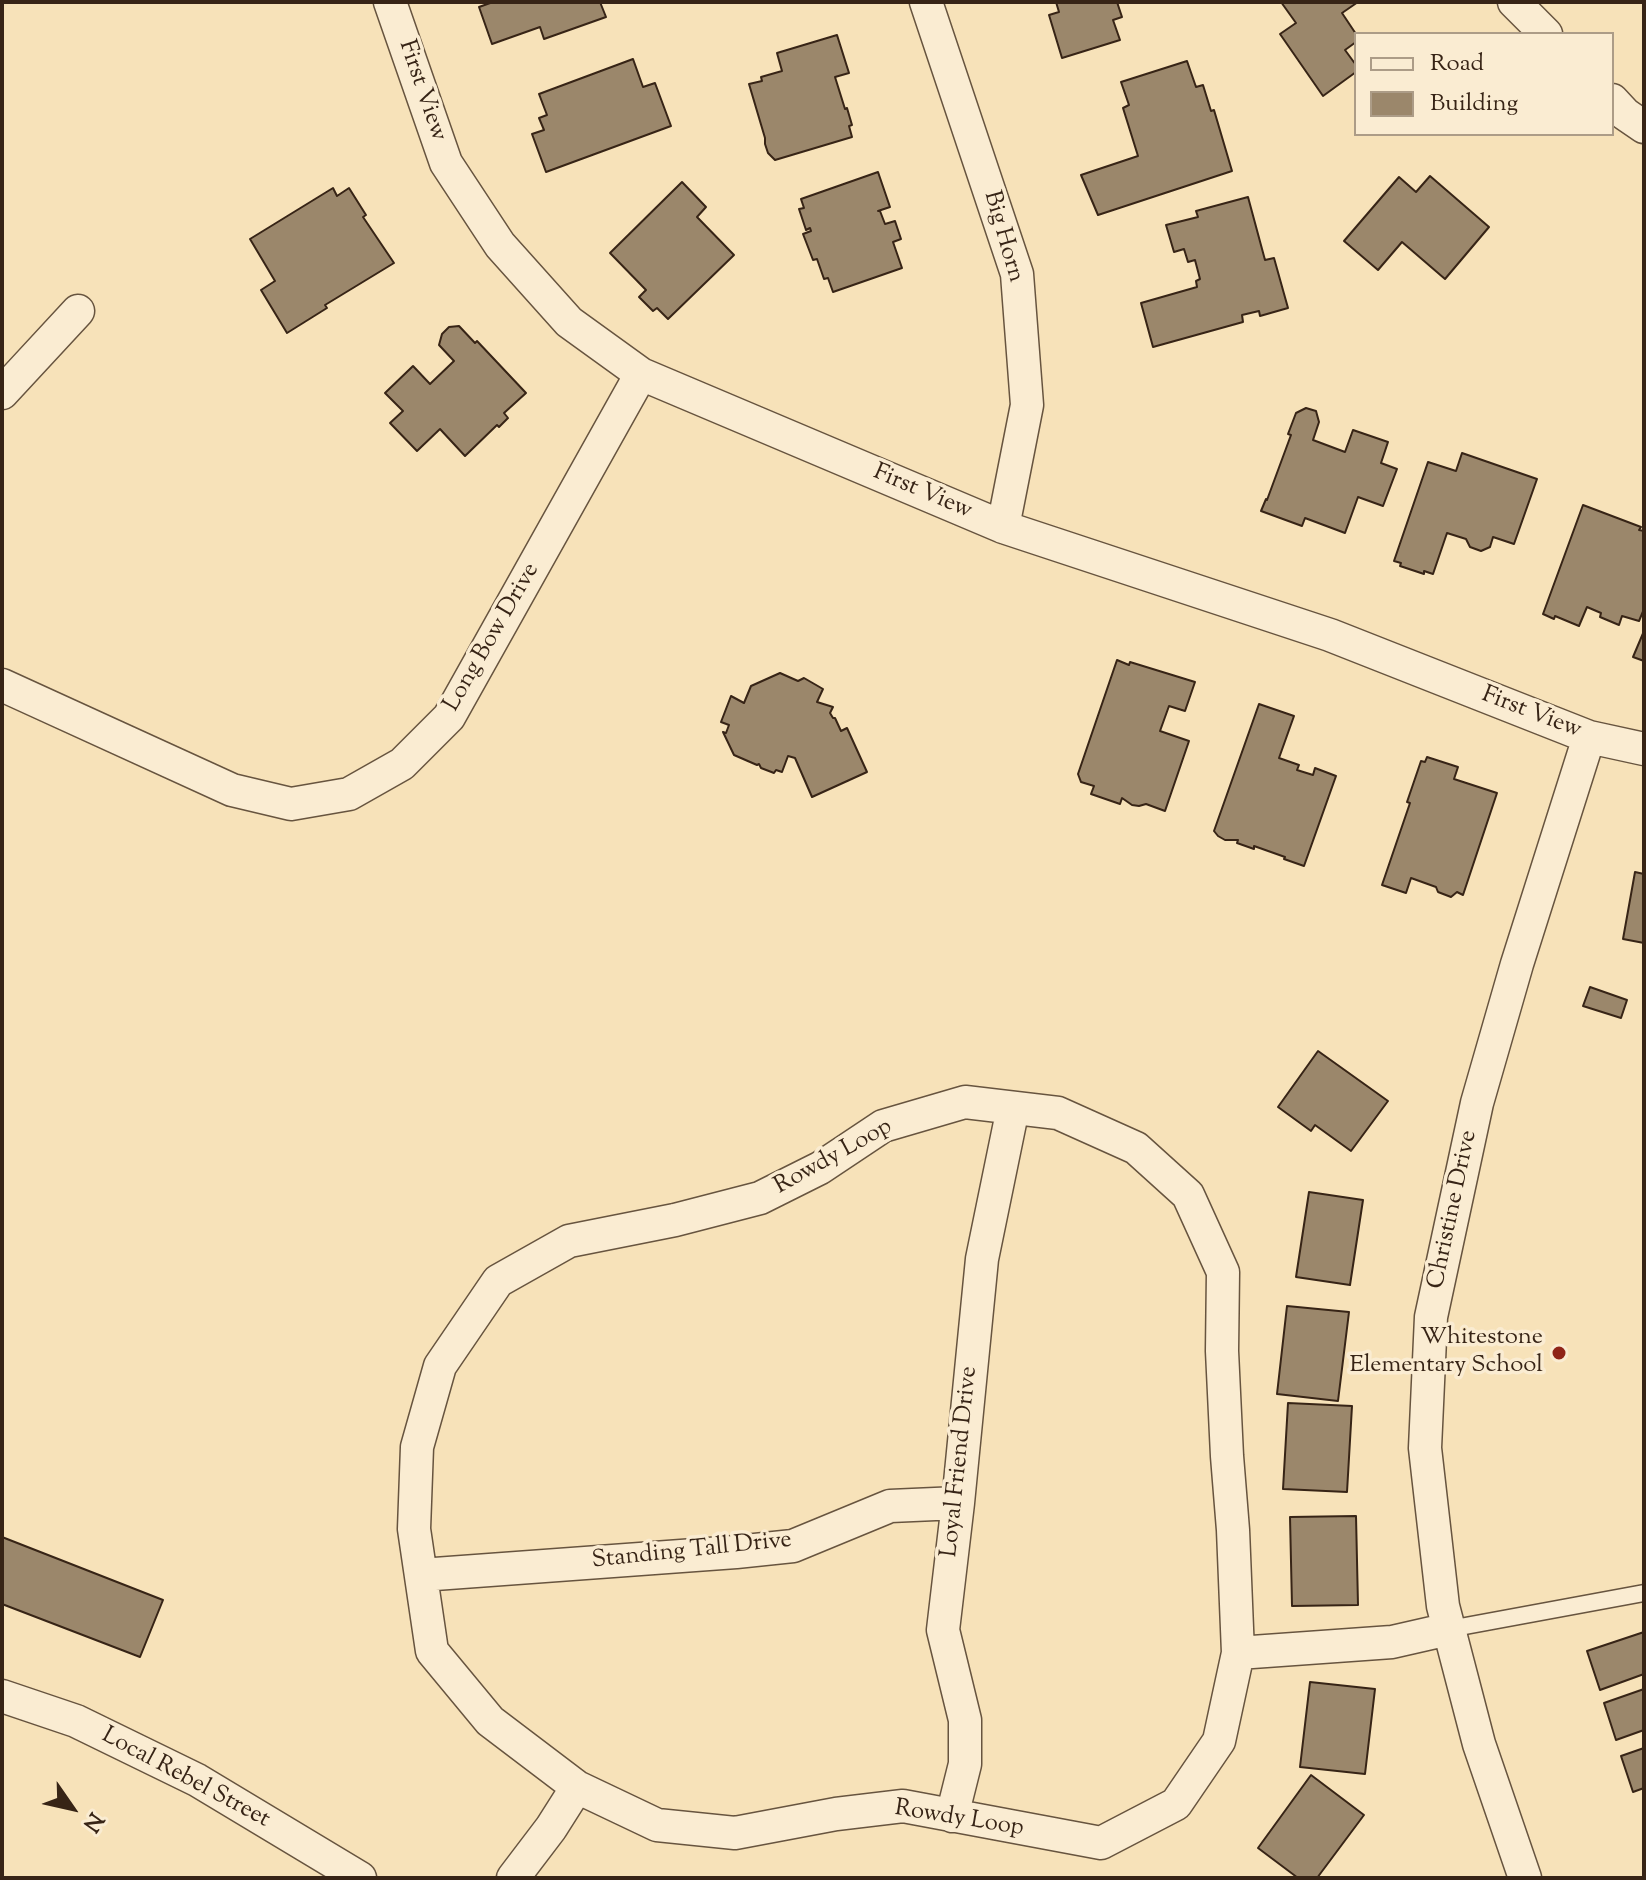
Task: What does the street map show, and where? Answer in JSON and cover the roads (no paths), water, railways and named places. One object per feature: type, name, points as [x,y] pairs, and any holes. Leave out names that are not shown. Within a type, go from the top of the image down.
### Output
[{"type":"street","name":"First View","points":[[390,2],[446,163],[500,245],[569,322],[641,374],[1003,527],[1330,635],[1589,737],[1644,749]]},
{"type":"street","name":"Big Horn","points":[[926,2],[1017,274],[1027,405],[1003,527]]},
{"type":"street","points":[[1514,2],[1544,32]]},
{"type":"street","points":[[1614,102],[1644,127]]},
{"type":"street","points":[[2,393],[78,311]]},
{"type":"street","name":"Long Bow Drive","points":[[2,685],[232,790],[291,804],[349,794],[402,764],[449,717],[641,374]]},
{"type":"street","name":"Christine Drive","points":[[1525,1878],[1479,1744],[1443,1606],[1425,1448],[1431,1317],[1477,1103],[1517,964],[1589,737]]},
{"type":"street","name":"Rowdy Loop","points":[[965,1102],[1013,1108],[1058,1113],[1136,1148],[1188,1195],[1223,1272],[1222,1351],[1238,1653],[1219,1741],[1176,1804],[1101,1843],[903,1806],[836,1814],[735,1833],[657,1825],[577,1787],[490,1721],[432,1651],[414,1529],[417,1447],[440,1366],[498,1281],[569,1241],[675,1220],[760,1198],[820,1168],[883,1126],[965,1102]]},
{"type":"street","name":"Loyal Friend Drive","points":[[952,1816],[965,1764],[965,1720],[943,1630],[982,1259],[1013,1108]]},
{"type":"street","name":"Standing Tall Drive","points":[[421,1575],[793,1546],[890,1506],[958,1503]]},
{"type":"street","points":[[1238,1653],[1392,1642],[1449,1629]]},
{"type":"street","name":"Local Rebel Street","points":[[2,1696],[76,1721],[197,1780],[360,1878]]},
{"type":"street","points":[[513,1878],[577,1787]]},
{"type":"lane","points":[[1449,1629],[1644,1593]]},
{"type":"place","name":"Whitestone Elementary School","points":[[1559,1353]]}]
